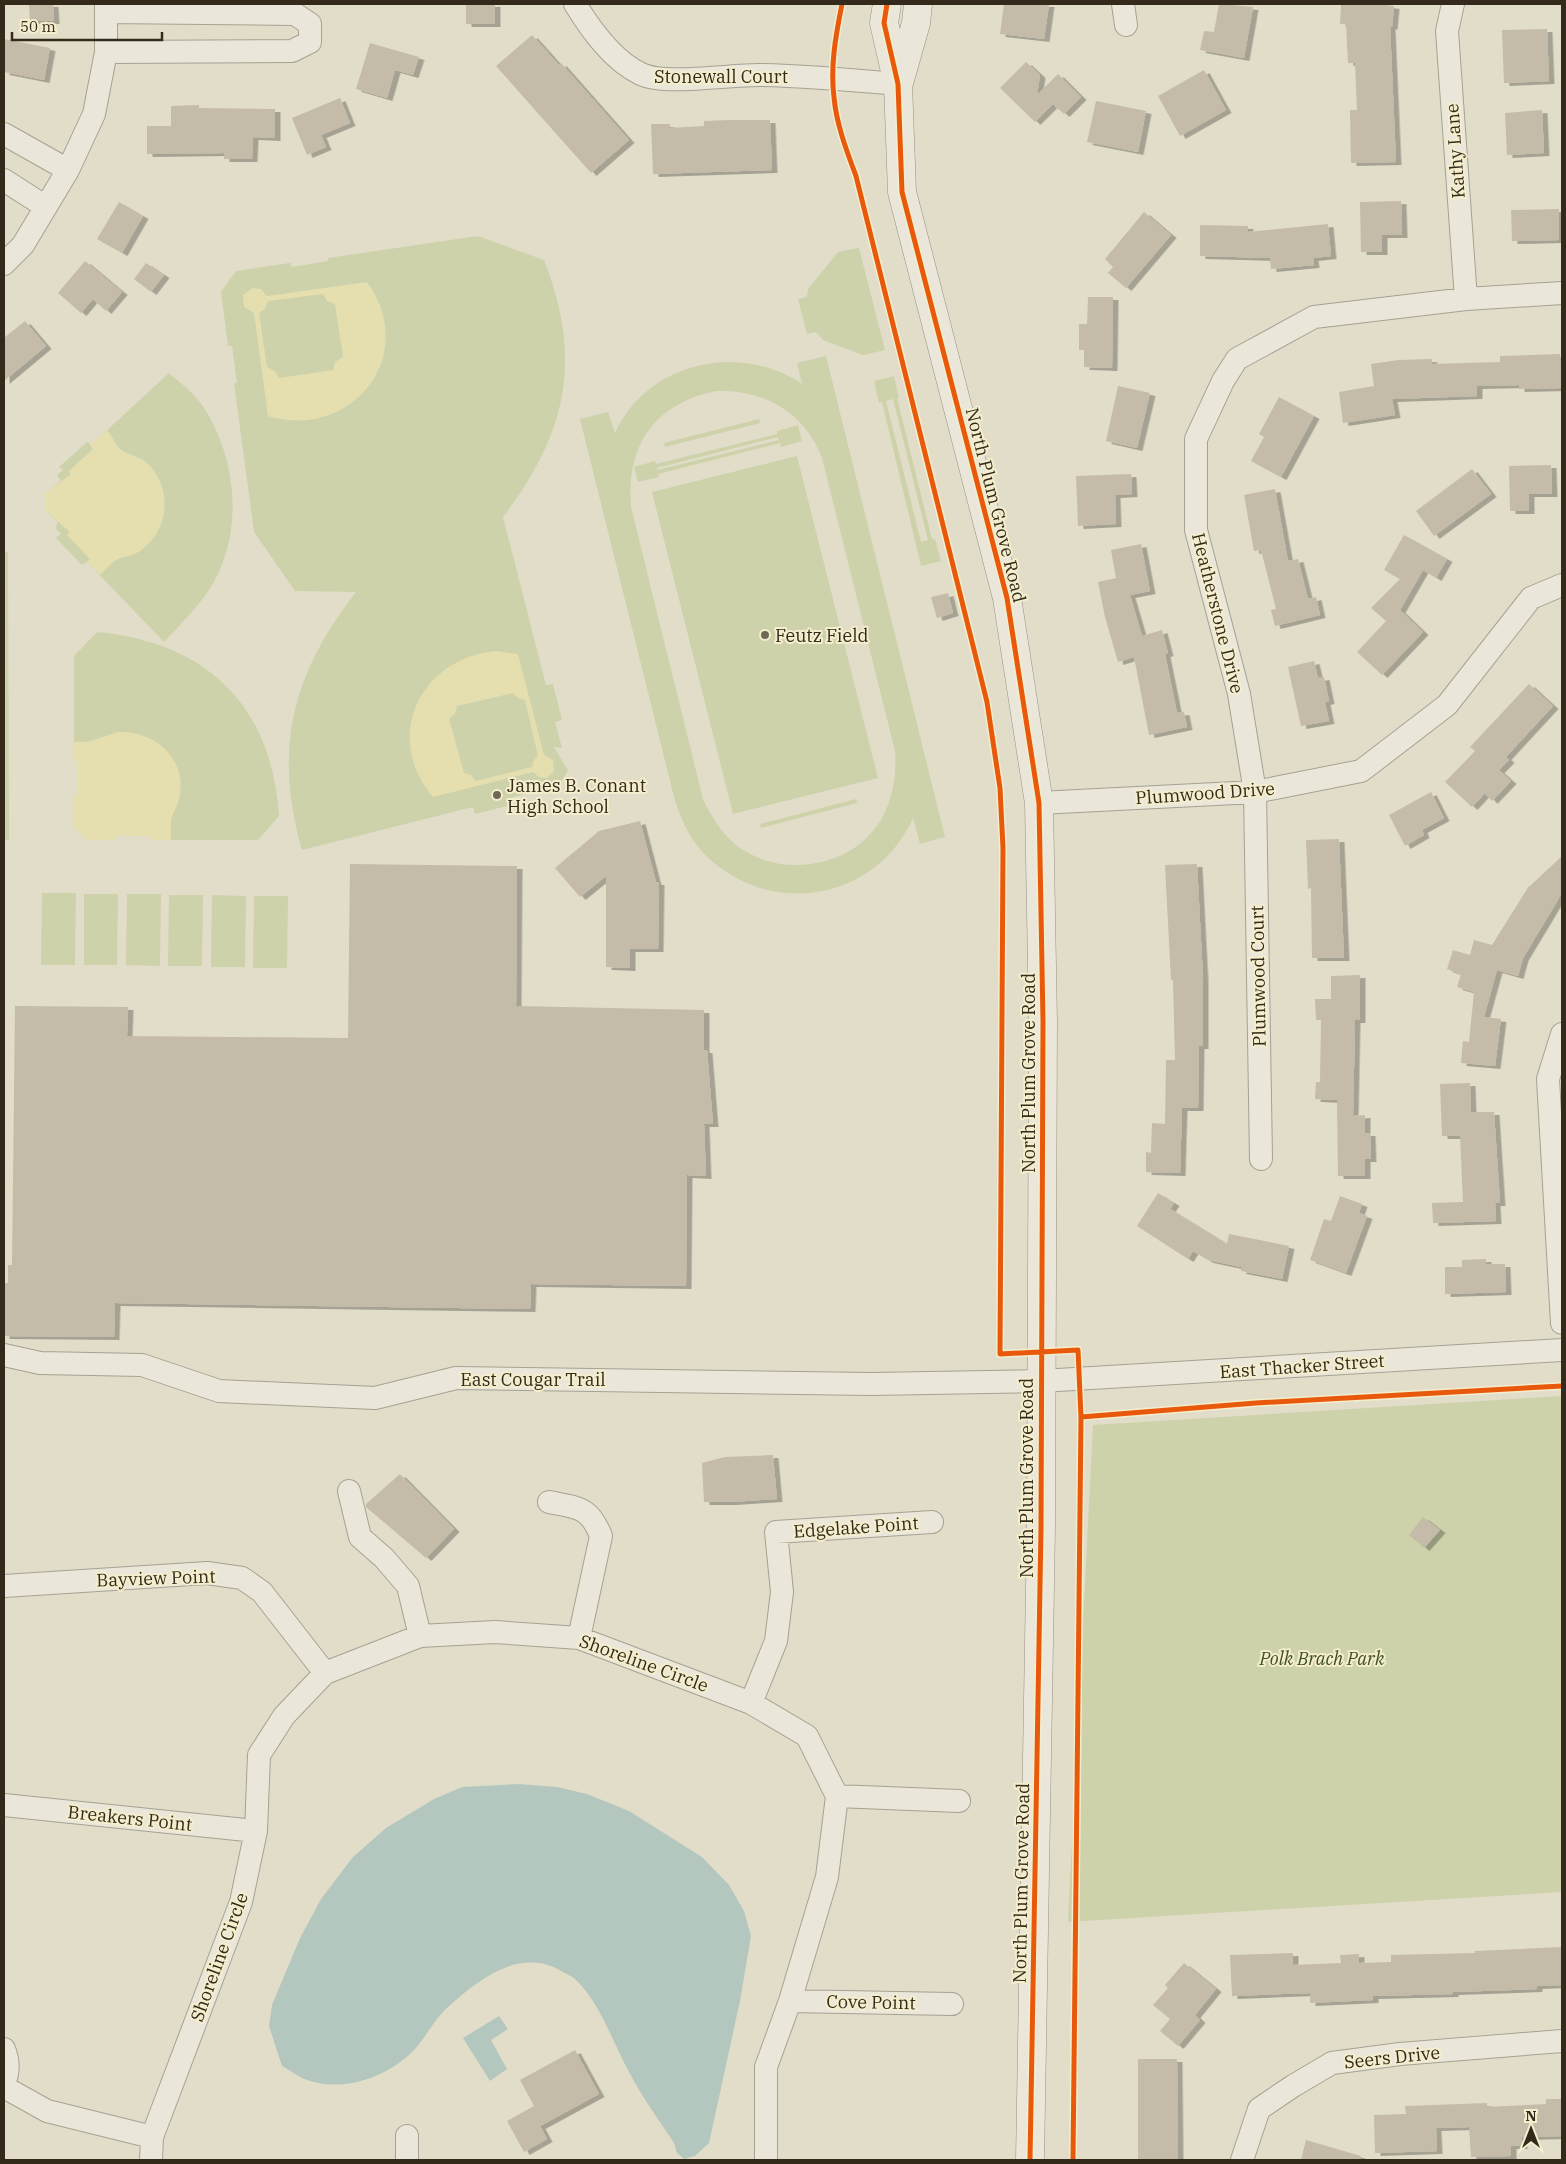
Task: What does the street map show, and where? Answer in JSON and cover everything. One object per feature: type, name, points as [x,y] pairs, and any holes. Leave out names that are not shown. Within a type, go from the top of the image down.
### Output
[{"type":"street","name":"Stonewall Court","points":[[575,4],[612,54],[626,66],[644,76],[665,79],[760,75],[833,78],[898,84]]},
{"type":"street","name":"North Plum Grove Road","points":[[887,4],[884,23],[898,84],[902,192],[1008,598],[1039,803],[1043,1021],[1041,1528],[1030,2160]]},
{"type":"street","name":"North Plum Grove Road","points":[[898,84],[916,23],[918,4]]},
{"type":"street","name":"Kathy Lane","points":[[1453,4],[1447,31],[1466,299]]},
{"type":"street","points":[[4,264],[23,245],[46,207],[68,170],[94,114],[106,52],[106,8],[295,14],[310,24],[310,42],[292,51],[106,52]]},
{"type":"street","points":[[4,134],[68,170]]},
{"type":"street","points":[[4,180],[46,207]]},
{"type":"street","name":"Heatherstone Drive","points":[[1255,792],[1239,694],[1196,530],[1196,439],[1223,381],[1237,359],[1314,317],[1466,299],[1562,294]]},
{"type":"street","name":"Plumwood Drive","points":[[1039,803],[1255,792],[1362,771],[1447,705],[1531,598],[1562,585]]},
{"type":"street","name":"Plumwood Court","points":[[1255,792],[1261,1159]]},
{"type":"street","points":[[1562,1034],[1548,1079],[1562,1322]]},
{"type":"street","name":"East Thacker Street","points":[[1041,1381],[1562,1350]]},
{"type":"street","name":"East Cougar Trail","points":[[4,1355],[40,1363],[142,1365],[219,1391],[375,1398],[456,1378],[871,1384],[1041,1381]]},
{"type":"street","points":[[348,1491],[360,1537],[384,1558],[408,1586],[420,1636]]},
{"type":"street","points":[[549,1502],[581,1508],[595,1520],[601,1536],[579,1638]]},
{"type":"street","name":"Edgelake Point","points":[[752,1703],[776,1641],[782,1592],[776,1532],[932,1522]]},
{"type":"street","name":"Bayview Point","points":[[4,1586],[207,1573],[242,1578],[262,1592],[325,1673]]},
{"type":"street","name":"Shoreline Circle","points":[[151,2160],[152,2137],[241,1902],[256,1831],[259,1755],[284,1716],[325,1673],[420,1636],[495,1632],[579,1638],[752,1703],[807,1736],[837,1796]]},
{"type":"street","points":[[766,2160],[766,2068],[790,2000],[827,1877],[837,1796],[959,1801]]},
{"type":"street","name":"Breakers Point","points":[[4,1805],[256,1831]]},
{"type":"street","name":"Cove Point","points":[[790,2000],[952,2004]]},
{"type":"street","name":"Seers Drive","points":[[1242,2160],[1260,2109],[1332,2064],[1400,2054],[1562,2041]]},
{"type":"street","points":[[4,2049],[8,2062],[8,2076],[4,2085],[47,2111],[152,2137]]},
{"type":"street","points":[[407,2136],[407,2160]]},
{"type":"green space","points":[[478,236],[544,260],[556,296],[563,330],[565,363],[562,394],[554,425],[542,456],[525,486],[503,517],[546,685],[553,684],[562,720],[555,722],[562,748],[554,747],[568,770],[559,786],[532,785],[536,791],[510,798],[511,805],[475,814],[473,807],[302,850],[293,813],[289,779],[289,746],[294,714],[303,683],[316,653],[334,622],[356,592],[295,591],[254,532],[234,383],[237,383],[232,346],[228,346],[221,292],[236,271],[290,263],[292,267],[328,261],[328,258]]},
{"type":"green space","points":[[859,248],[885,350],[863,355],[823,340],[816,332],[807,334],[798,299],[807,297],[808,289],[838,252]]},
{"type":"green space","points":[[826,356],[945,837],[920,844],[913,818],[898,844],[877,865],[854,880],[828,890],[800,894],[772,891],[744,882],[709,859],[695,843],[684,823],[673,793],[580,419],[608,412],[615,433],[630,409],[649,390],[671,375],[696,366],[723,362],[750,364],[777,371],[802,384],[797,363]],"holes":[[[716,391],[734,391],[766,399],[781,407],[794,416],[815,442],[822,458],[895,751],[895,774],[891,795],[884,814],[874,830],[860,844],[843,855],[823,862],[792,865],[758,858],[736,845],[709,812],[703,799],[631,507],[633,465],[639,446],[648,431],[661,417],[676,406],[694,397]]]},
{"type":"green space","points":[[169,373],[197,398],[216,429],[230,476],[232,525],[227,549],[219,572],[207,593],[164,642],[87,562],[82,565],[56,538],[61,534],[55,528],[58,522],[46,511],[46,493],[61,481],[57,475],[63,470],[59,467],[87,442],[91,445]]},
{"type":"green space","points":[[894,376],[899,398],[897,398],[932,539],[935,539],[941,561],[921,566],[882,402],[879,403],[874,381]],"holes":[[[893,399],[928,540],[921,542],[886,401]]]},
{"type":"green space","points":[[759,419],[760,423],[665,447],[664,443]]},
{"type":"green space","points":[[798,425],[802,441],[781,447],[780,443],[658,474],[659,477],[638,482],[634,467],[655,461],[656,464],[777,434],[777,431]],"holes":[[[778,437],[779,440],[657,470],[657,468]]]},
{"type":"green space","name":"Feutz Field","points":[[797,456],[878,778],[733,814],[652,492]]},
{"type":"green space","points":[[4,552],[8,552],[9,840],[4,840]]},
{"type":"green space","points":[[97,632],[136,638],[170,649],[201,665],[226,686],[247,712],[263,742],[274,777],[279,816],[258,840],[151,840],[151,836],[116,836],[115,840],[87,840],[73,826],[73,796],[77,796],[77,761],[74,761],[74,656]]},
{"type":"green space","points":[[856,799],[857,803],[761,828],[760,824]]},
{"type":"green space","points":[[42,893],[76,893],[75,965],[41,965]]},
{"type":"green space","points":[[84,894],[118,894],[117,965],[84,965]]},
{"type":"green space","points":[[127,894],[161,894],[160,966],[126,965]]},
{"type":"green space","points":[[169,895],[203,895],[202,966],[168,966]]},
{"type":"green space","points":[[212,895],[246,896],[245,967],[211,967]]},
{"type":"green space","points":[[254,896],[288,896],[287,968],[253,968]]},
{"type":"green space","name":"Polk Brach Park","points":[[1562,1396],[1562,1892],[1068,1922],[1093,1425]]},
{"type":"sand","points":[[367,282],[381,310],[386,337],[381,363],[369,386],[350,404],[326,416],[299,420],[268,416],[254,313],[244,307],[243,295],[253,288],[261,289],[267,296]],"holes":[[[323,294],[327,301],[335,304],[343,357],[335,362],[333,370],[279,378],[275,371],[267,367],[259,313],[265,309],[268,301]]]},
{"type":"sand","points":[[107,430],[120,449],[144,461],[155,472],[164,494],[165,506],[159,528],[153,539],[140,551],[113,562],[100,575],[87,562],[90,559],[67,535],[70,532],[46,511],[46,493],[71,474],[69,471],[93,449],[90,445]]},
{"type":"sand","points":[[496,651],[518,654],[544,755],[553,760],[554,771],[547,778],[539,777],[533,772],[433,797],[418,774],[411,750],[410,726],[417,704],[429,684],[447,668],[469,657]],"holes":[[[513,693],[518,698],[525,700],[538,756],[534,760],[532,767],[476,781],[471,775],[464,773],[449,719],[455,714],[457,706]]]},
{"type":"sand","points":[[118,732],[131,733],[155,741],[164,748],[178,768],[180,794],[171,820],[171,840],[151,840],[151,836],[116,836],[115,840],[87,840],[73,826],[73,796],[77,796],[77,761],[74,761],[74,742],[87,742]]},
{"type":"shaded area","points":[[519,1784],[557,1787],[587,1794],[629,1811],[702,1857],[729,1885],[744,1911],[751,1936],[740,2001],[709,2143],[695,2156],[684,2159],[677,2153],[674,2143],[634,2081],[593,2001],[574,1978],[546,1965],[515,1964],[473,1986],[443,2012],[413,2051],[402,2061],[375,2076],[346,2084],[316,2083],[302,2078],[282,2066],[269,2026],[272,2005],[300,1938],[321,1899],[353,1857],[386,1828],[434,1799],[462,1787]]},
{"type":"shaded area","points":[[499,2016],[508,2029],[491,2040],[507,2069],[490,2081],[463,2038]]},
{"type":"building","points":[[29,4],[53,4],[54,21],[30,21]]},
{"type":"building","points":[[466,4],[495,4],[495,24],[466,24]]},
{"type":"building","points":[[1004,4],[1049,4],[1044,39],[1000,34]]},
{"type":"building","points":[[1219,4],[1253,7],[1244,58],[1200,50],[1204,31],[1214,32]]},
{"type":"building","points":[[1341,4],[1394,6],[1392,27],[1390,26],[1396,162],[1351,163],[1350,110],[1357,110],[1355,63],[1348,63],[1346,24],[1340,24]]},
{"type":"building","points":[[1547,29],[1549,81],[1504,83],[1502,30]]},
{"type":"building","points":[[532,35],[559,65],[561,63],[629,140],[591,173],[496,66]]},
{"type":"building","points":[[4,39],[50,48],[44,80],[4,72]]},
{"type":"building","points":[[370,43],[419,57],[413,75],[395,70],[387,98],[356,89]]},
{"type":"building","points":[[1026,62],[1040,75],[1037,95],[1058,74],[1081,97],[1064,114],[1053,104],[1035,122],[1000,88]]},
{"type":"building","points":[[1204,70],[1226,110],[1180,136],[1158,96]]},
{"type":"building","points":[[340,98],[350,123],[321,135],[326,147],[307,155],[292,118]]},
{"type":"building","points":[[1096,101],[1146,111],[1138,152],[1087,142]]},
{"type":"building","points":[[199,105],[199,108],[275,109],[275,138],[253,137],[252,159],[224,159],[224,153],[147,154],[147,126],[171,126],[171,106]]},
{"type":"building","points":[[1542,110],[1544,153],[1507,155],[1505,113]]},
{"type":"building","points":[[770,120],[772,170],[653,174],[651,124],[670,124],[670,128],[704,126],[704,121]]},
{"type":"building","points":[[1401,201],[1402,235],[1382,235],[1382,252],[1361,252],[1360,202]]},
{"type":"building","points":[[119,202],[143,216],[122,253],[97,239]]},
{"type":"building","points":[[1559,209],[1559,240],[1512,241],[1511,210]]},
{"type":"building","points":[[1144,212],[1171,235],[1126,288],[1108,273],[1113,267],[1105,259]]},
{"type":"building","points":[[1328,224],[1331,256],[1313,258],[1314,265],[1271,269],[1270,258],[1200,256],[1200,225],[1248,226],[1248,232]]},
{"type":"building","points":[[85,261],[122,292],[106,311],[93,299],[81,313],[58,293]]},
{"type":"building","points":[[146,263],[164,275],[151,292],[134,279]]},
{"type":"building","points":[[1088,297],[1113,297],[1112,368],[1084,367],[1084,350],[1079,350],[1079,324],[1087,324]]},
{"type":"building","points":[[25,321],[46,346],[4,381],[4,338]]},
{"type":"building","points":[[1560,354],[1561,388],[1519,389],[1519,385],[1477,386],[1477,396],[1392,399],[1395,415],[1343,423],[1339,392],[1374,386],[1371,364],[1398,360],[1432,359],[1432,364],[1500,362],[1500,356]]},
{"type":"building","points":[[1118,386],[1150,393],[1137,448],[1106,441]]},
{"type":"building","points":[[1279,397],[1314,416],[1281,477],[1251,461],[1264,437],[1259,434]]},
{"type":"building","points":[[1551,465],[1552,494],[1529,494],[1529,511],[1510,511],[1509,466]]},
{"type":"building","points":[[1472,469],[1491,494],[1434,536],[1416,511]]},
{"type":"building","points":[[1131,474],[1132,494],[1115,495],[1116,524],[1078,526],[1076,476]]},
{"type":"building","points":[[1275,489],[1288,561],[1298,559],[1308,599],[1316,597],[1320,615],[1275,626],[1271,610],[1276,609],[1261,550],[1254,551],[1244,495]]},
{"type":"building","points":[[1404,535],[1447,559],[1436,578],[1423,570],[1400,610],[1423,632],[1382,675],[1357,652],[1386,621],[1371,608],[1400,579],[1384,570]]},
{"type":"building","points":[[1141,544],[1150,591],[1130,595],[1142,636],[1162,630],[1168,653],[1165,654],[1177,713],[1184,712],[1187,727],[1149,735],[1134,657],[1118,662],[1105,617],[1098,582],[1116,578],[1111,550]]},
{"type":"building","points":[[948,593],[953,613],[937,618],[931,597]]},
{"type":"building","points":[[1314,661],[1318,678],[1324,677],[1329,701],[1325,702],[1329,721],[1301,726],[1288,667]]},
{"type":"building","points":[[1529,684],[1553,706],[1506,757],[1509,760],[1499,770],[1511,781],[1492,801],[1485,793],[1472,807],[1445,782],[1475,751],[1470,747]]},
{"type":"building","points":[[1431,792],[1444,818],[1422,830],[1424,835],[1405,846],[1389,815]]},
{"type":"building","points":[[640,821],[656,882],[659,882],[658,949],[630,949],[630,968],[606,967],[606,876],[580,897],[555,868],[599,831]]},
{"type":"building","points":[[1339,839],[1344,958],[1312,958],[1311,888],[1308,889],[1306,840]]},
{"type":"building","points":[[1562,856],[1562,893],[1523,958],[1518,976],[1497,970],[1484,1017],[1501,1019],[1495,1066],[1461,1063],[1463,1041],[1469,1042],[1474,992],[1457,987],[1461,974],[1447,969],[1453,950],[1470,955],[1474,940],[1492,945],[1529,886]]},
{"type":"building","name":"James B. Conant High School","points":[[350,864],[517,866],[516,1006],[704,1010],[704,1050],[707,1050],[713,1124],[704,1124],[706,1176],[687,1175],[686,1286],[531,1284],[530,1309],[115,1303],[114,1337],[4,1336],[4,1283],[8,1283],[8,1265],[12,1265],[15,1006],[128,1007],[127,1036],[348,1038]]},
{"type":"building","points":[[1197,864],[1203,979],[1203,1046],[1199,1046],[1198,1108],[1182,1108],[1180,1173],[1146,1172],[1146,1152],[1151,1153],[1152,1123],[1165,1124],[1166,1060],[1175,1060],[1173,980],[1171,980],[1165,865]]},
{"type":"building","points":[[1360,975],[1360,1020],[1355,1020],[1353,1116],[1365,1115],[1365,1133],[1370,1133],[1371,1159],[1365,1159],[1365,1176],[1338,1176],[1337,1100],[1315,1099],[1316,1082],[1320,1082],[1321,1020],[1316,1020],[1315,999],[1331,999],[1331,976]]},
{"type":"building","points":[[1470,1083],[1471,1112],[1494,1112],[1500,1203],[1495,1203],[1496,1221],[1433,1223],[1432,1203],[1463,1202],[1460,1136],[1442,1136],[1440,1084]]},
{"type":"building","points":[[1158,1193],[1174,1203],[1170,1209],[1227,1244],[1229,1234],[1289,1246],[1282,1279],[1241,1271],[1241,1267],[1208,1260],[1193,1251],[1188,1259],[1137,1226]]},
{"type":"building","points":[[1340,1196],[1362,1204],[1359,1213],[1367,1216],[1346,1273],[1310,1260],[1324,1219],[1331,1221]]},
{"type":"building","points":[[1486,1259],[1486,1264],[1505,1264],[1506,1292],[1445,1294],[1445,1267],[1462,1267],[1462,1260]]},
{"type":"building","points":[[773,1455],[777,1499],[704,1502],[702,1463],[725,1457]]},
{"type":"building","points":[[400,1474],[454,1529],[426,1558],[366,1507],[366,1504]]},
{"type":"building","points":[[1423,1517],[1440,1530],[1424,1548],[1409,1535]]},
{"type":"building","points":[[1562,1947],[1562,1985],[1537,1986],[1537,1989],[1373,1996],[1373,2000],[1310,2003],[1310,1993],[1232,1996],[1230,1955],[1293,1953],[1293,1965],[1341,1963],[1340,1955],[1359,1954],[1359,1963],[1391,1962],[1391,1955],[1475,1953],[1475,1951]]},
{"type":"building","points":[[1184,1963],[1216,1989],[1195,2015],[1200,2020],[1178,2046],[1160,2031],[1170,2019],[1153,2005],[1168,1988],[1165,1985]]},
{"type":"building","points":[[575,2050],[599,2094],[540,2126],[547,2139],[524,2152],[507,2121],[534,2106],[520,2080]]},
{"type":"building","points":[[1138,2059],[1177,2059],[1178,2160],[1138,2160]]},
{"type":"building","points":[[1546,2099],[1562,2099],[1562,2136],[1522,2137],[1522,2146],[1511,2146],[1511,2156],[1471,2157],[1469,2127],[1436,2128],[1437,2151],[1375,2153],[1374,2115],[1406,2114],[1405,2106],[1487,2103],[1487,2107],[1546,2104]]},
{"type":"building","points":[[1306,2140],[1361,2156],[1360,2160],[1301,2160]]},
{"type":"cycle path","points":[[842,4],[833,62],[833,85],[837,117],[856,176],[987,702],[1000,788],[1003,848],[1000,1354],[1078,1350],[1081,1417],[1073,2160]]},
{"type":"cycle path","points":[[887,4],[884,23],[898,84],[902,192],[1007,598],[1039,803],[1043,1021],[1041,1528],[1030,2160]]},
{"type":"cycle path","points":[[1081,1417],[1256,1403],[1562,1386]]},
{"type":"place","name":"Feutz Field","points":[[765,635]]},
{"type":"place","name":"James B. Conant High School","points":[[497,795]]}]
